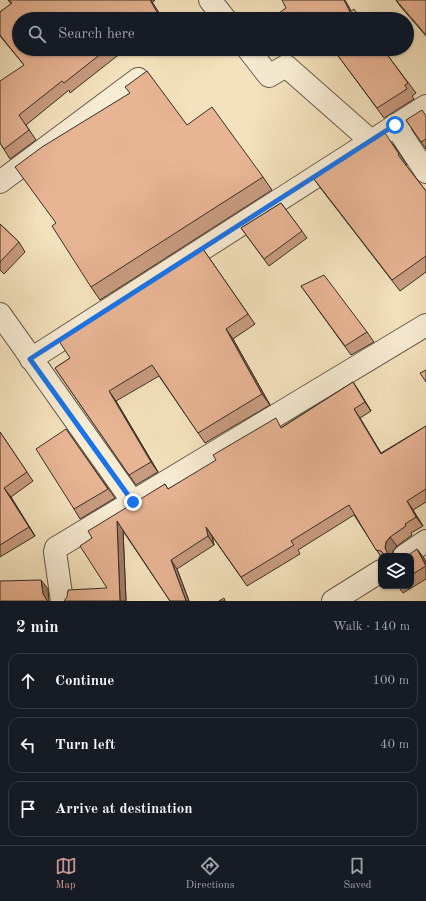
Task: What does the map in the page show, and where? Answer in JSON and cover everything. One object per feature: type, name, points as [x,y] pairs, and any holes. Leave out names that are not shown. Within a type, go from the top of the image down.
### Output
[{"type":"street","points":[[210,0],[219,12]]},
{"type":"street","points":[[253,56],[269,76],[286,66],[371,141]]},
{"type":"street","points":[[0,182],[138,80]]},
{"type":"street","points":[[30,359],[426,106]]},
{"type":"street","points":[[395,125],[426,172]]},
{"type":"street","points":[[0,314],[30,359],[133,502]]},
{"type":"street","points":[[62,601],[55,552],[56,548],[426,325]]},
{"type":"street","points":[[409,553],[426,542]]},
{"type":"street","points":[[333,601],[378,573]]},
{"type":"building","points":[[9,0],[150,0],[157,12],[12,12],[12,50],[0,35],[0,12],[12,3]]},
{"type":"building","points":[[282,0],[344,0],[350,12],[280,12],[286,8]]},
{"type":"building","points":[[396,0],[426,0],[426,35],[414,21],[414,12],[406,12]]},
{"type":"building","points":[[17,56],[98,56],[64,83],[62,81],[19,115],[29,130],[4,149],[0,143],[0,81],[24,65]]},
{"type":"building","points":[[338,56],[388,56],[408,83],[405,85],[407,89],[377,108]]},
{"type":"building","points":[[147,71],[187,125],[212,107],[263,177],[91,287],[52,226],[56,223],[15,167],[42,147],[130,93],[125,87]]},
{"type":"building","points":[[422,110],[426,116],[426,139],[421,142],[406,120]]},
{"type":"building","points":[[385,133],[399,154],[398,155],[426,191],[426,256],[392,280],[314,179]]},
{"type":"building","points":[[281,203],[302,231],[264,259],[241,228]]},
{"type":"building","points":[[0,224],[19,242],[0,262]]},
{"type":"building","points":[[203,249],[248,314],[226,329],[262,394],[198,433],[152,365],[109,391],[151,462],[129,475],[55,368],[70,358],[59,341]]},
{"type":"building","points":[[324,275],[367,332],[345,346],[301,286]]},
{"type":"building","points":[[426,370],[426,382],[420,373]]},
{"type":"building","points":[[353,382],[365,402],[354,409],[381,454],[426,426],[426,489],[407,501],[416,517],[405,524],[406,526],[390,537],[386,542],[385,548],[388,553],[376,550],[349,505],[291,541],[294,545],[241,577],[206,527],[208,536],[171,560],[186,601],[170,601],[117,521],[120,601],[64,601],[67,597],[68,590],[107,588],[80,546],[92,538],[88,531],[165,484],[168,489],[216,460],[213,455],[276,418],[281,428]]},
{"type":"building","points":[[66,429],[108,489],[74,509],[36,449]]},
{"type":"building","points":[[0,432],[27,472],[4,488],[29,527],[0,545]]},
{"type":"building","points":[[417,549],[426,566],[414,573],[414,553],[411,553]]},
{"type":"building","points":[[41,580],[43,594],[48,601],[0,601],[0,581]]},
{"type":"route","points":[[133,502],[30,359],[395,125]]}]
